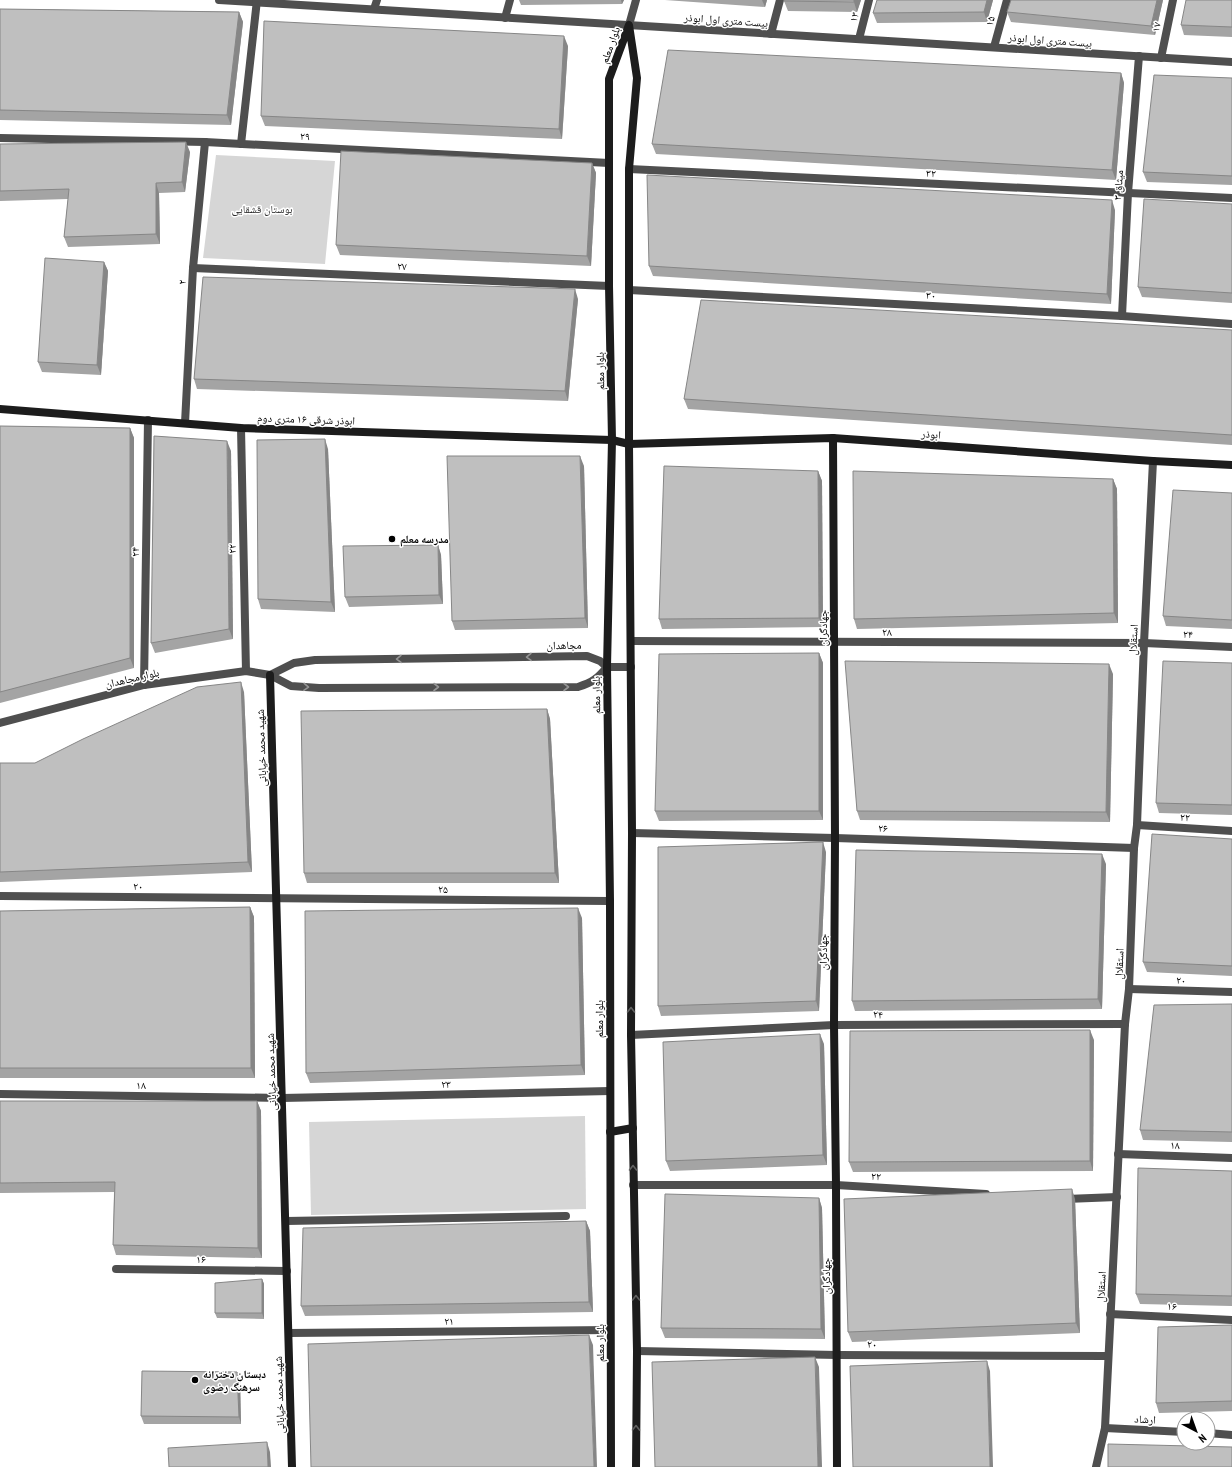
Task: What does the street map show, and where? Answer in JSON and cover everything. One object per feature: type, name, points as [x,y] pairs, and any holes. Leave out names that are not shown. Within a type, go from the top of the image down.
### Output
[{"type":"street","name":"بیست متری اول ابوذر","points":[[219,0],[256,1],[505,18],[1232,62]]},
{"type":"street","points":[[374,9],[377,0]]},
{"type":"street","points":[[505,18],[510,0]]},
{"type":"street","points":[[628,25],[636,0]]},
{"type":"street","points":[[771,34],[780,0]]},
{"type":"street","name":"۱۳","points":[[859,39],[870,0]]},
{"type":"street","name":"۱۵","points":[[994,47],[1007,0]]},
{"type":"street","name":"۱۷","points":[[1161,58],[1173,0]]},
{"type":"street","points":[[242,144],[256,1]]},
{"type":"street","name":"بلوار معلم","points":[[611,1467],[610,901],[607,667],[612,440],[609,79],[628,25]]},
{"type":"street","name":"بلوار معلم","points":[[628,25],[636,78],[629,169],[629,444],[632,833],[630,1035],[637,1351],[636,1467]]},
{"type":"street","name":"میثاق ۳","points":[[1122,316],[1128,193],[1138,56]]},
{"type":"street","name":"۲۹","points":[[0,138],[205,142],[610,163]]},
{"type":"street","name":"۲","points":[[185,423],[193,268],[205,142]]},
{"type":"street","name":"۳۲","points":[[629,169],[1232,198]]},
{"type":"street","name":"۲۷","points":[[193,268],[610,286]]},
{"type":"street","name":"۳۰","points":[[629,290],[1122,316],[1232,324]]},
{"type":"street","name":"ابوذر شرقی ۱۶ متری دوم","points":[[0,409],[240,428],[612,440],[629,444]]},
{"type":"street","name":"۲۴","points":[[144,685],[148,420]]},
{"type":"street","name":"۲۲","points":[[240,428],[246,671]]},
{"type":"street","name":"ابوذر","points":[[629,444],[833,438],[1153,461],[1232,465]]},
{"type":"street","name":"جهادگران","points":[[833,438],[835,838],[834,1025],[837,1467]]},
{"type":"street","name":"استقلال","points":[[1096,1467],[1105,1428],[1107,1356],[1117,1196],[1125,1024],[1129,989],[1134,848],[1137,825],[1153,461]]},
{"type":"street","name":"۲۸","points":[[631,641],[1144,644]]},
{"type":"street","name":"۲۴","points":[[1144,644],[1232,647]]},
{"type":"street","name":"مجاهدان","points":[[270,676],[294,663],[315,660],[587,656],[600,661],[607,667]]},
{"type":"street","points":[[270,676],[291,686],[319,688],[578,687],[592,682],[599,677],[607,667],[631,667]]},
{"type":"street","name":"بلوار مجاهدان","points":[[0,723],[144,685],[246,671],[270,676]]},
{"type":"street","name":"شهید محمد خیابانی","points":[[270,676],[292,1467]]},
{"type":"street","name":"۲۲","points":[[1137,825],[1232,831]]},
{"type":"street","name":"۲۶","points":[[632,833],[1134,848]]},
{"type":"street","name":"۲۰","points":[[0,896],[276,899]]},
{"type":"street","name":"۲۵","points":[[276,899],[610,901]]},
{"type":"street","name":"۲۰","points":[[1129,989],[1232,992]]},
{"type":"street","name":"۲۴","points":[[630,1035],[834,1025],[1125,1024]]},
{"type":"street","name":"۲۳","points":[[282,1098],[610,1091]]},
{"type":"street","name":"۱۸","points":[[0,1094],[282,1098]]},
{"type":"street","points":[[610,1132],[633,1128]]},
{"type":"street","name":"۱۸","points":[[1118,1154],[1232,1158]]},
{"type":"street","name":"۲۲","points":[[634,1185],[836,1185],[996,1194]]},
{"type":"street","points":[[1059,1198],[1075,1199],[1117,1196]]},
{"type":"street","points":[[286,1221],[566,1216]]},
{"type":"street","name":"۱۶","points":[[116,1269],[287,1271]]},
{"type":"street","name":"۱۶","points":[[1110,1314],[1232,1320]]},
{"type":"street","name":"۲۱","points":[[289,1333],[610,1330]]},
{"type":"street","name":"۲۰","points":[[637,1351],[837,1355],[1107,1356]]},
{"type":"street","name":"ارشاد","points":[[1105,1428],[1176,1432]]},
{"type":"street","points":[[1216,1434],[1232,1435]]},
{"type":"green space","name":"بوستان قشقایی","points":[[216,155],[335,161],[325,264],[203,258]]},
{"type":"green space","points":[[585,1116],[586,1209],[311,1215],[309,1122]]},
{"type":"building","points":[[854,0],[854,2],[784,1]]},
{"type":"building","points":[[877,0],[987,0],[984,12],[873,13]]},
{"type":"building","points":[[1011,0],[1157,0],[1151,26],[1007,12]]},
{"type":"building","points":[[1186,0],[1232,0],[1232,27],[1181,25]]},
{"type":"building","points":[[0,9],[239,12],[227,115],[0,110]]},
{"type":"building","points":[[264,21],[564,36],[559,129],[261,116]]},
{"type":"building","points":[[668,50],[1121,73],[1112,170],[652,144]]},
{"type":"building","points":[[1154,75],[1232,78],[1232,176],[1143,172]]},
{"type":"building","points":[[186,142],[182,182],[156,183],[156,234],[64,237],[69,189],[0,191],[0,144]]},
{"type":"building","points":[[341,151],[592,163],[587,256],[336,245]]},
{"type":"building","points":[[647,175],[1112,200],[1107,294],[649,266]]},
{"type":"building","points":[[1144,199],[1232,204],[1232,293],[1138,287]]},
{"type":"building","points":[[45,258],[104,262],[97,365],[38,362]]},
{"type":"building","points":[[203,277],[575,289],[565,391],[194,379]]},
{"type":"building","points":[[701,300],[1232,330],[1232,435],[684,399]]},
{"type":"building","points":[[0,426],[130,428],[130,658],[0,692]]},
{"type":"building","points":[[154,436],[227,441],[229,629],[151,643]]},
{"type":"building","points":[[325,439],[331,602],[258,599],[257,440]]},
{"type":"building","points":[[447,456],[580,456],[585,618],[452,621]]},
{"type":"building","points":[[664,466],[818,471],[819,618],[659,619]]},
{"type":"building","points":[[853,471],[1113,479],[1114,613],[854,619]]},
{"type":"building","points":[[1173,490],[1232,493],[1232,620],[1163,616]]},
{"type":"building","points":[[438,545],[439,595],[345,597],[343,546]]},
{"type":"building","points":[[819,653],[819,811],[655,811],[659,654]]},
{"type":"building","points":[[845,661],[1109,664],[1106,812],[857,811]]},
{"type":"building","points":[[1163,661],[1232,663],[1232,805],[1156,803]]},
{"type":"building","points":[[241,682],[248,862],[0,872],[0,763],[35,763],[83,739],[197,687]]},
{"type":"building","points":[[547,709],[555,873],[304,873],[301,711]]},
{"type":"building","points":[[1152,834],[1232,839],[1232,966],[1143,962]]},
{"type":"building","points":[[823,842],[816,1001],[658,1006],[658,847]]},
{"type":"building","points":[[856,850],[1102,854],[1098,999],[852,1001]]},
{"type":"building","points":[[250,907],[251,1068],[0,1068],[0,911]]},
{"type":"building","points":[[578,908],[581,1065],[306,1073],[305,911]]},
{"type":"building","points":[[1232,1004],[1232,1132],[1140,1130],[1154,1005]]},
{"type":"building","points":[[1090,1030],[1090,1161],[849,1162],[850,1031]]},
{"type":"building","points":[[820,1034],[823,1155],[666,1161],[663,1042]]},
{"type":"building","points":[[0,1101],[257,1101],[258,1248],[113,1245],[115,1182],[0,1183]]},
{"type":"building","points":[[1138,1168],[1232,1171],[1232,1296],[1136,1294]]},
{"type":"building","points":[[1072,1189],[1076,1323],[848,1332],[844,1199]]},
{"type":"building","points":[[665,1194],[819,1198],[821,1329],[661,1328]]},
{"type":"building","points":[[586,1221],[589,1302],[301,1306],[303,1228]]},
{"type":"building","points":[[262,1279],[262,1313],[215,1313],[215,1283]]},
{"type":"building","points":[[1232,1325],[1232,1401],[1156,1403],[1158,1327]]},
{"type":"building","points":[[589,1335],[594,1467],[311,1467],[308,1344]]},
{"type":"building","points":[[815,1357],[818,1467],[655,1467],[652,1362]]},
{"type":"building","points":[[987,1361],[990,1467],[853,1467],[850,1366]]},
{"type":"building","points":[[142,1371],[237,1372],[239,1417],[141,1416]]},
{"type":"building","points":[[267,1442],[268,1467],[169,1467],[168,1448]]},
{"type":"building","points":[[1108,1444],[1176,1446],[1176,1451],[1216,1451],[1216,1447],[1232,1447],[1232,1467],[1108,1467]]},
{"type":"place","name":"مدرسه معلم","points":[[392,539]]},
{"type":"place","name":"دبستان دخترانه سرهنگ رضوی","points":[[195,1380]]}]
